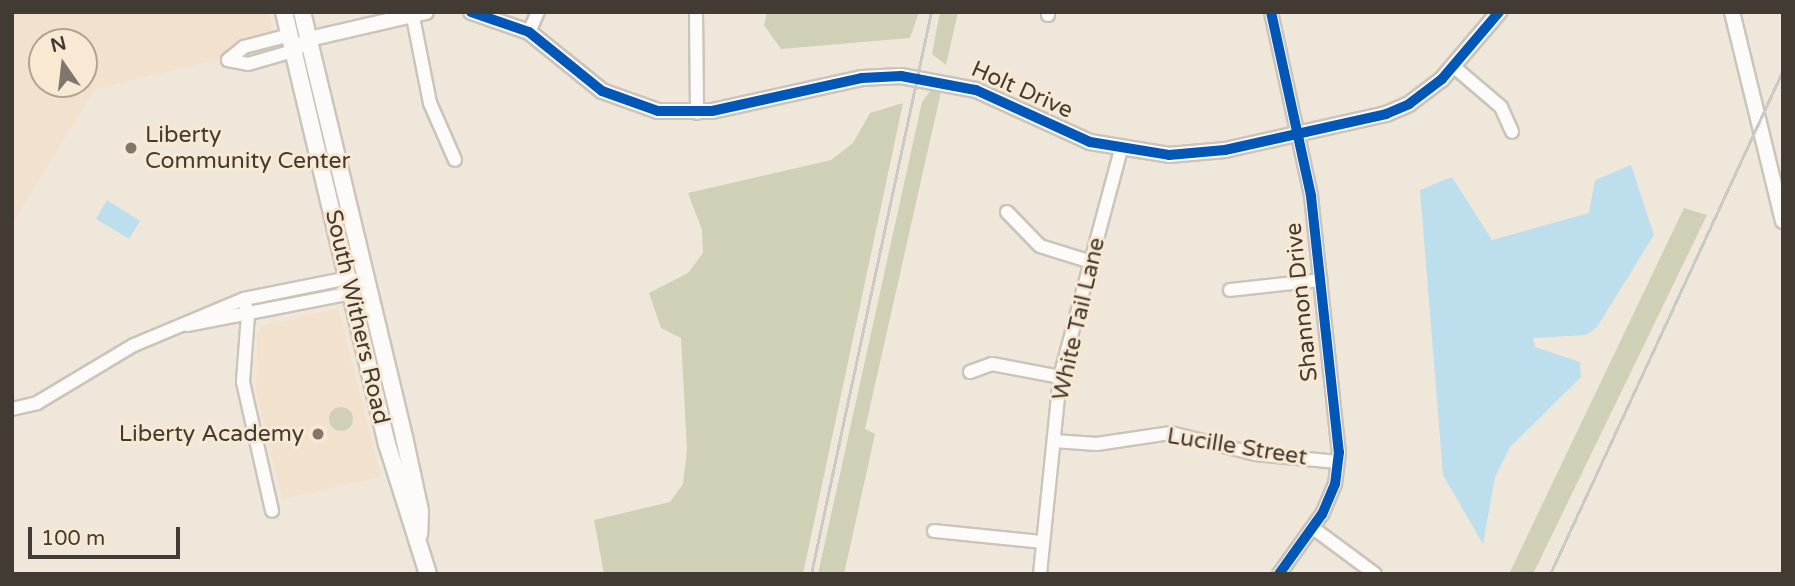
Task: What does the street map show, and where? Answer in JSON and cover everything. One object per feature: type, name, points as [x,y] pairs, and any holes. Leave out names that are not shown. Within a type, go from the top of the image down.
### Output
[{"type":"main road","name":"South Withers Road","points":[[284,12],[420,511],[419,537],[428,574]]},
{"type":"main road","name":"South Withers Road","points":[[302,12],[357,285]]},
{"type":"street","name":"Holt Drive","points":[[471,12],[529,32],[585,79],[620,100],[658,111],[697,113],[862,78],[918,77],[976,89],[1064,132],[1121,150],[1191,154],[1298,134],[1409,104],[1453,66],[1499,12]]},
{"type":"street","points":[[529,32],[538,12]]},
{"type":"street","points":[[696,12],[697,113]]},
{"type":"street","name":"Shannon Drive","points":[[1271,12],[1311,196],[1338,462],[1329,499],[1313,528],[1279,574]]},
{"type":"street","points":[[1732,12],[1783,220]]},
{"type":"street","points":[[292,43],[416,13],[430,103],[455,160]]},
{"type":"street","points":[[1453,66],[1501,107],[1513,132]]},
{"type":"street","name":"White Tail Lane","points":[[1040,574],[1060,377],[1121,150]]},
{"type":"street","points":[[1007,212],[1040,246],[1091,262]]},
{"type":"street","points":[[1230,290],[1321,280]]},
{"type":"street","points":[[12,409],[37,403],[134,345],[244,299],[357,285]]},
{"type":"street","points":[[180,326],[248,315],[357,285]]},
{"type":"street","points":[[244,299],[248,315],[242,371],[272,511]]},
{"type":"street","points":[[970,372],[992,364],[1060,377]]},
{"type":"street","name":"Lucille Street","points":[[1054,441],[1097,444],[1179,433],[1255,454],[1338,462]]},
{"type":"street","points":[[1313,528],[1375,574]]},
{"type":"street","points":[[934,531],[1042,541]]},
{"type":"shaded area","points":[[12,12],[269,12],[277,46],[98,88],[98,28],[28,28],[28,98],[89,98],[12,224]]},
{"type":"shaded area","name":"Liberty Academy","points":[[338,308],[381,477],[282,499],[256,391],[257,334],[261,326]]},
{"type":"green space","points":[[767,12],[919,12],[910,38],[781,49],[764,25]]},
{"type":"green space","points":[[940,12],[958,12],[946,65],[932,54]]},
{"type":"green space","points":[[931,90],[941,92],[865,429],[875,434],[844,574],[818,574],[922,102]]},
{"type":"green space","points":[[903,103],[803,574],[604,574],[594,520],[670,502],[683,484],[687,450],[681,338],[661,328],[649,293],[688,273],[703,253],[702,230],[688,193],[831,160],[853,143],[870,113]]},
{"type":"green space","points":[[1684,208],[1707,215],[1533,574],[1509,574]]},
{"type":"green space","points":[[341,407],[352,414],[353,419],[346,430],[341,431],[330,424],[329,419],[336,408]]},
{"type":"water","points":[[1631,165],[1654,235],[1597,327],[1586,335],[1533,338],[1535,347],[1580,362],[1581,377],[1510,447],[1495,477],[1483,544],[1443,475],[1420,190],[1452,177],[1492,240],[1589,213],[1595,180]]},
{"type":"water","points":[[107,200],[140,221],[129,239],[96,219]]},
{"type":"railway","points":[[811,574],[931,12]]},
{"type":"railway","points":[[1550,574],[1783,70]]},
{"type":"cycle path","points":[[471,12],[529,32],[602,91],[658,111],[712,111],[862,78],[901,76],[976,90],[1090,142],[1169,155],[1225,150],[1386,114],[1409,104],[1442,79],[1499,12]]},
{"type":"cycle path","points":[[1271,12],[1311,196],[1339,452],[1335,484],[1322,514],[1279,574]]},
{"type":"place","name":"Liberty Community Center","points":[[131,148]]},
{"type":"place","name":"Liberty Academy","points":[[318,434]]}]
